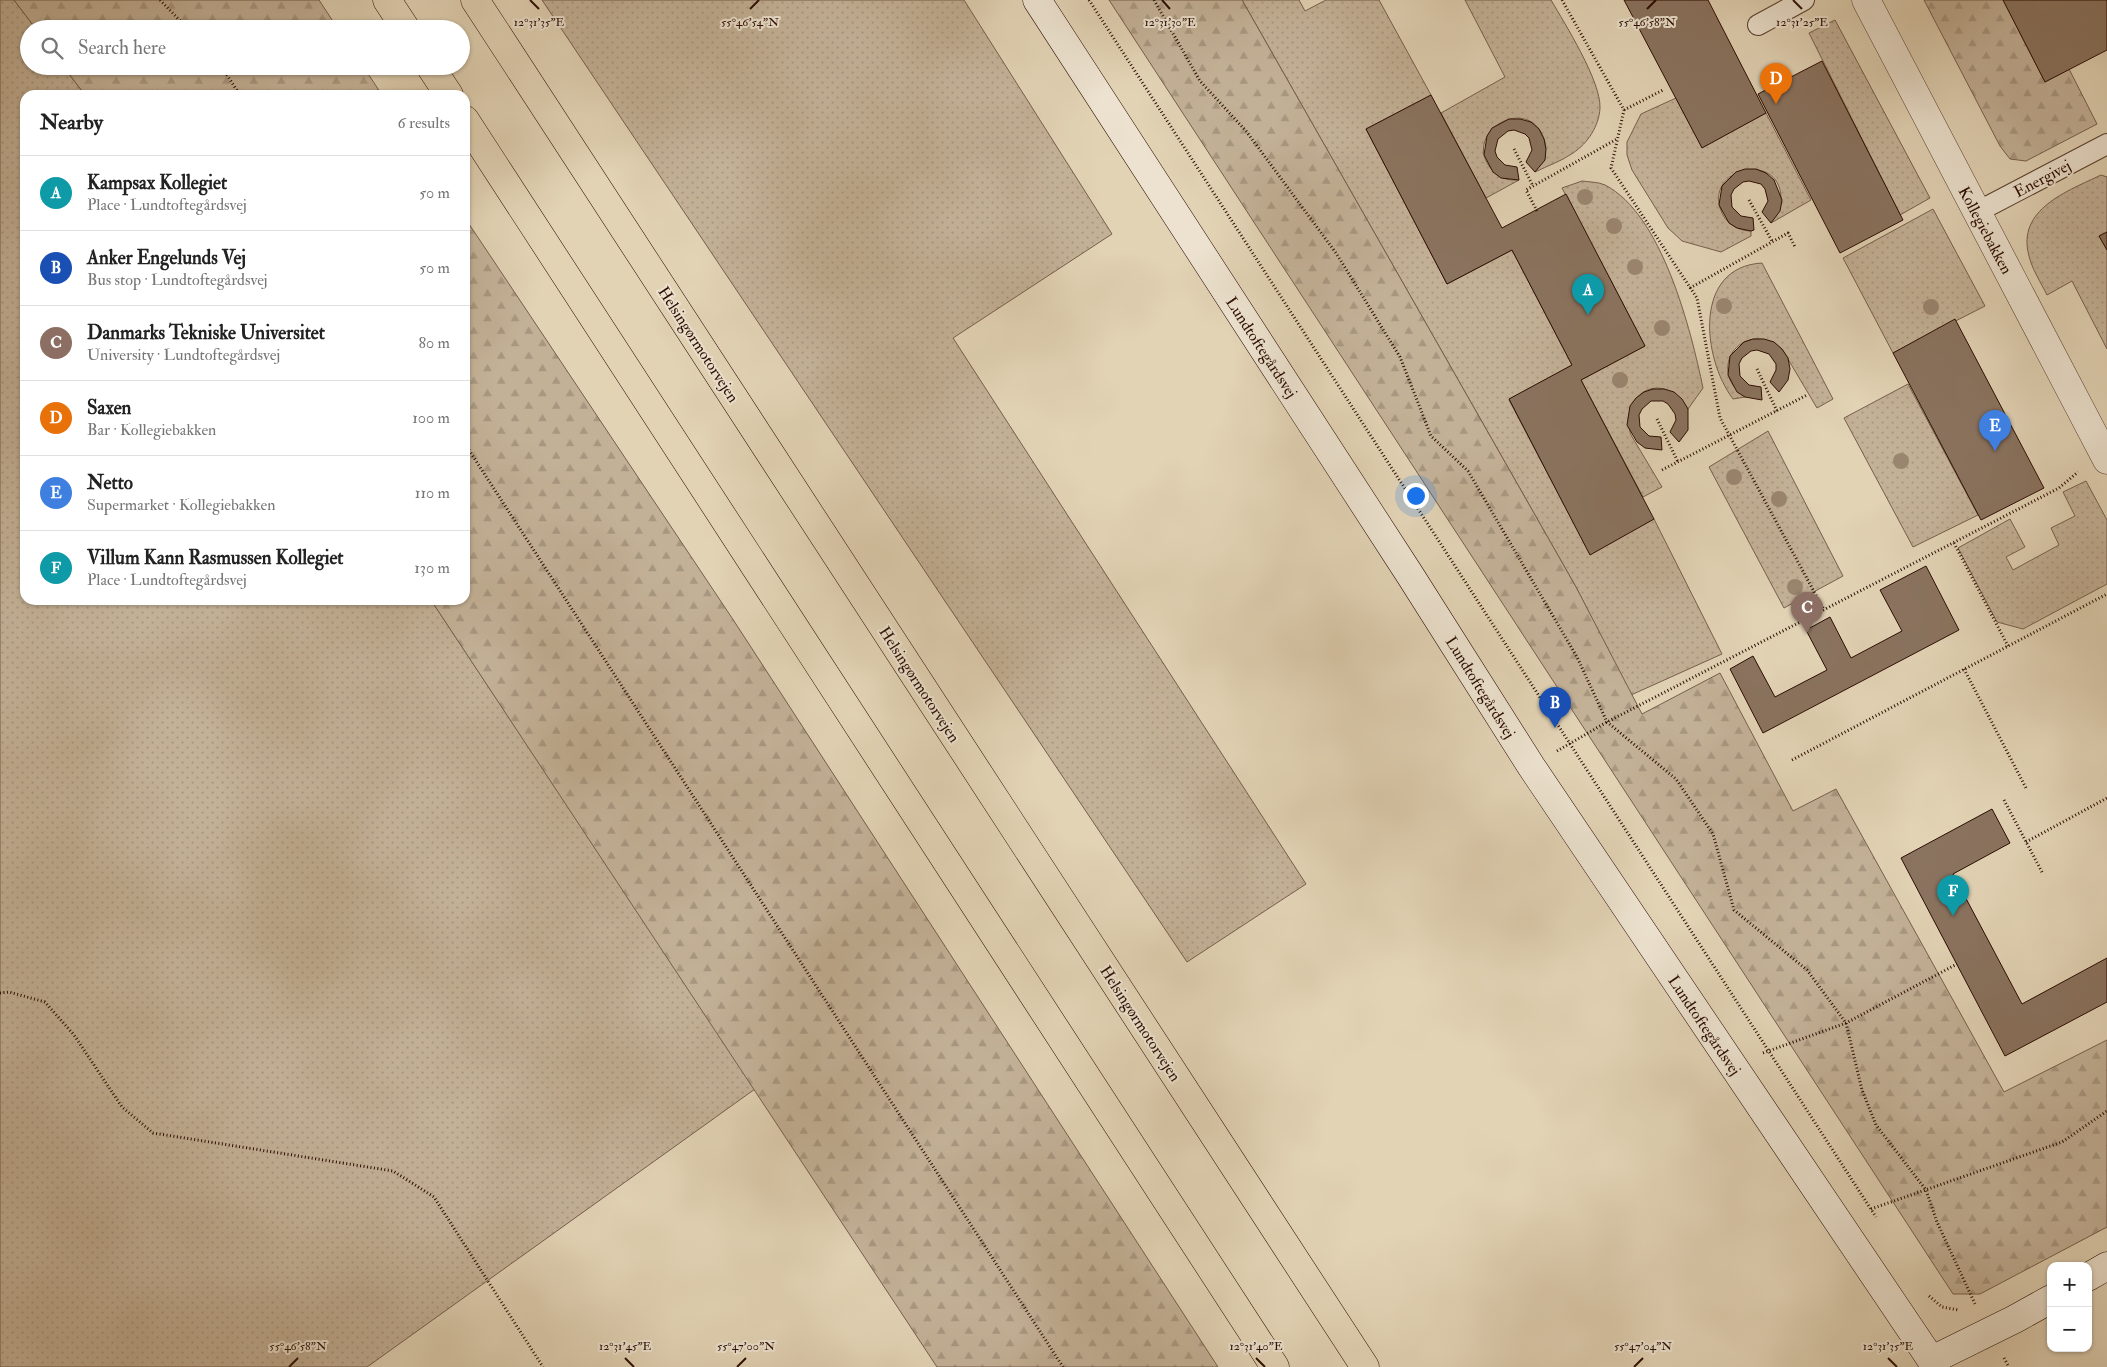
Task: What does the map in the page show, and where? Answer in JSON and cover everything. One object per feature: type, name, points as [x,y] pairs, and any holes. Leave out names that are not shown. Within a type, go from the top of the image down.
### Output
[{"type":"highway","points":[[387,0],[400,20]]},
{"type":"highway","name":"Helsingørmotorvejen","points":[[475,0],[1365,1367]]},
{"type":"highway","points":[[436,75],[446,90]]},
{"type":"highway","points":[[470,128],[1275,1367]]},
{"type":"street","name":"Lundtoftegårdsvej","points":[[1037,0],[1410,575],[1531,766],[1934,1364]]},
{"type":"street","name":"Kollegiebakken","points":[[1866,0],[2104,454]]},
{"type":"street","points":[[2092,1275],[2107,1266]]},
{"type":"street","points":[[1934,1364],[2047,1301]]},
{"type":"lane","points":[[1758,24],[1804,0]]},
{"type":"lane","name":"Energivej","points":[[1977,212],[2107,144]]},
{"type":"path","points":[[160,0],[179,20]]},
{"type":"path","points":[[1088,0],[1571,743],[1876,1218]]},
{"type":"path","points":[[1154,0],[1200,81],[1246,131],[1336,253],[1400,357],[1431,436],[1468,471],[1577,657],[1606,722],[1676,779],[1713,834],[1734,910],[1807,970],[1846,1023],[1862,1090],[1876,1125],[1926,1190],[1936,1222],[1972,1298]]},
{"type":"path","points":[[1562,0],[1624,110],[1611,168],[1697,298],[1720,418],[1824,610]]},
{"type":"path","points":[[227,75],[237,90]]},
{"type":"path","points":[[1624,110],[1663,90]]},
{"type":"path","points":[[1537,211],[1526,190],[1618,139]]},
{"type":"path","points":[[1514,149],[1533,186]]},
{"type":"path","points":[[1749,200],[1772,241]]},
{"type":"path","points":[[1690,288],[1788,233],[1795,247]]},
{"type":"path","points":[[1757,369],[1777,411]]},
{"type":"path","points":[[1662,470],[1807,395]]},
{"type":"path","points":[[1657,419],[1678,462]]},
{"type":"path","points":[[470,452],[1063,1367]]},
{"type":"path","points":[[1531,766],[1606,722],[2059,488],[2084,467],[2104,454]]},
{"type":"path","points":[[1954,543],[2008,646]]},
{"type":"path","points":[[1792,760],[2107,594]]},
{"type":"path","points":[[1964,669],[2026,788]]},
{"type":"path","points":[[2026,842],[2107,798]]},
{"type":"path","points":[[2004,800],[2043,874]]},
{"type":"path","points":[[1732,1064],[1846,1023],[1957,964]]},
{"type":"path","points":[[0,993],[9,992],[44,1002],[74,1035],[122,1107],[153,1133],[393,1171],[434,1197],[543,1367]]},
{"type":"path","points":[[1838,1221],[2062,1142],[2107,1111]]},
{"type":"path","points":[[1925,1291],[1942,1307],[1964,1311]]},
{"type":"green space","points":[[0,0],[14,0],[29,20],[20,20],[20,75],[70,75],[81,90],[20,90],[20,605],[434,605],[755,1089],[367,1367],[0,1367]]},
{"type":"green space","points":[[14,0],[319,0],[332,20],[29,20]]},
{"type":"green space","points":[[542,0],[964,0],[1112,234],[953,338],[1306,884],[1187,962]]},
{"type":"green space","points":[[1109,0],[1242,0],[1576,587],[1642,714],[1720,673],[1793,811],[1836,789],[2004,1092],[2107,1040],[2107,1227],[1980,1294],[1953,1294]]},
{"type":"green space","points":[[1242,0],[1299,0],[1305,11],[1326,0],[1379,0],[1431,95],[1366,129],[1447,284],[1512,250],[1572,365],[1509,400],[1590,554],[1654,519],[1722,654],[1631,695],[1576,587]]},
{"type":"green space","points":[[1465,0],[1551,0],[1589,68],[1599,97],[1599,115],[1592,134],[1573,153],[1535,172],[1546,149],[1541,132],[1532,122],[1521,118],[1510,119],[1499,124],[1490,132],[1485,142],[1484,154],[1489,166],[1498,176],[1510,180],[1519,180],[1486,198],[1441,113],[1505,77]]},
{"type":"green space","points":[[1924,0],[2003,0],[2045,82],[2069,69],[2097,124],[2026,161],[2010,159],[2000,146]]},
{"type":"green space","points":[[1835,20],[1930,198],[1900,215],[1809,33]]},
{"type":"green space","points":[[70,75],[369,75],[379,90],[81,90]]},
{"type":"green space","points":[[1676,98],[1702,147],[1766,113],[1811,200],[1771,223],[1781,201],[1777,183],[1768,174],[1756,170],[1743,171],[1731,176],[1722,186],[1719,199],[1723,215],[1728,222],[1739,229],[1751,231],[1751,236],[1721,252],[1682,241],[1668,228],[1632,170],[1627,155],[1627,142],[1641,114]]},
{"type":"green space","points":[[2101,175],[2107,177],[2107,232],[2099,236],[2107,250],[2107,349],[2072,281],[2047,295],[2030,261],[2027,240],[2030,226],[2037,214],[2048,204],[2060,195]]},
{"type":"green space","points":[[1582,181],[1605,185],[1625,200],[1643,221],[1658,247],[1682,306],[1703,388],[1688,409],[1674,393],[1662,388],[1644,392],[1632,406],[1629,415],[1631,435],[1662,487],[1643,497],[1581,380],[1645,346],[1562,188]]},
{"type":"green space","points":[[1933,209],[1985,306],[1893,353],[1843,258]]},
{"type":"green space","points":[[470,225],[734,621],[1218,1367],[937,1367],[434,605],[470,605]]},
{"type":"green space","points":[[1762,263],[1833,399],[1817,408],[1782,349],[1768,341],[1754,339],[1743,343],[1734,350],[1729,361],[1728,373],[1733,386],[1745,397],[1733,399],[1723,382],[1715,361],[1710,339],[1710,317],[1714,297],[1724,280],[1740,268]]},
{"type":"green space","points":[[1908,384],[1978,515],[1913,547],[1844,418]]},
{"type":"green space","points":[[1768,431],[1843,576],[1784,608],[1709,467]]},
{"type":"green space","points":[[2086,481],[2107,520],[2107,584],[2023,629],[1997,622],[1958,548],[2010,519],[2025,547],[2006,557],[2013,570],[2059,545],[2051,528],[2075,516],[2063,492]]},
{"type":"building","points":[[1624,0],[1708,0],[1766,113],[1702,148]]},
{"type":"building","points":[[2003,0],[2107,0],[2107,50],[2045,82]]},
{"type":"building","points":[[1822,61],[1903,220],[1840,253],[1758,94]]},
{"type":"building","points":[[1431,95],[1502,228],[1566,194],[1645,346],[1581,380],[1654,519],[1590,555],[1509,399],[1572,365],[1512,250],[1447,284],[1366,129]]},
{"type":"building","points":[[1509,119],[1531,122],[1539,129],[1546,149],[1545,160],[1535,172],[1526,162],[1532,150],[1529,138],[1525,134],[1514,130],[1508,131],[1498,139],[1495,151],[1497,157],[1505,165],[1517,167],[1519,180],[1501,178],[1493,172],[1484,155],[1487,136],[1492,128]]},
{"type":"building","points":[[1745,169],[1756,169],[1766,173],[1774,180],[1782,200],[1780,211],[1771,223],[1762,212],[1768,201],[1765,189],[1761,184],[1749,181],[1743,182],[1734,189],[1731,195],[1732,207],[1741,216],[1753,218],[1754,230],[1751,231],[1737,228],[1729,223],[1719,205],[1722,186],[1736,172]]},
{"type":"building","points":[[2107,232],[2107,250],[2099,236]]},
{"type":"building","points":[[1955,319],[2044,488],[1981,520],[1893,353]]},
{"type":"building","points":[[1753,339],[1764,339],[1774,342],[1788,358],[1790,369],[1788,380],[1779,392],[1770,382],[1776,370],[1776,364],[1769,354],[1757,350],[1751,351],[1742,358],[1739,364],[1740,376],[1749,385],[1761,387],[1762,400],[1745,397],[1737,392],[1728,375],[1730,356],[1744,342]]},
{"type":"building","points":[[1653,389],[1664,389],[1674,392],[1682,399],[1688,409],[1688,430],[1679,442],[1670,432],[1676,420],[1675,414],[1668,404],[1663,401],[1651,401],[1642,409],[1639,415],[1640,427],[1649,436],[1661,437],[1662,450],[1645,448],[1637,442],[1627,425],[1630,406],[1644,392]]},
{"type":"building","points":[[1926,566],[1959,630],[1763,733],[1730,669],[1753,656],[1775,697],[1827,670],[1806,630],[1830,617],[1851,658],[1902,631],[1880,590]]},
{"type":"building","points":[[1992,809],[2010,843],[1953,874],[2022,1004],[2107,958],[2107,1002],[2005,1056],[1901,858]]},
{"type":"place","name":"Saxen","points":[[1776,104]]},
{"type":"place","name":"Kampsax Kollegiet","points":[[1588,315]]},
{"type":"place","name":"Netto","points":[[1995,451]]},
{"type":"place","name":"Danmarks Tekniske Universitet","points":[[1807,633]]},
{"type":"place","name":"Anker Engelunds Vej","points":[[1555,728]]},
{"type":"place","name":"Villum Kann Rasmussen Kollegiet","points":[[1953,916]]}]
